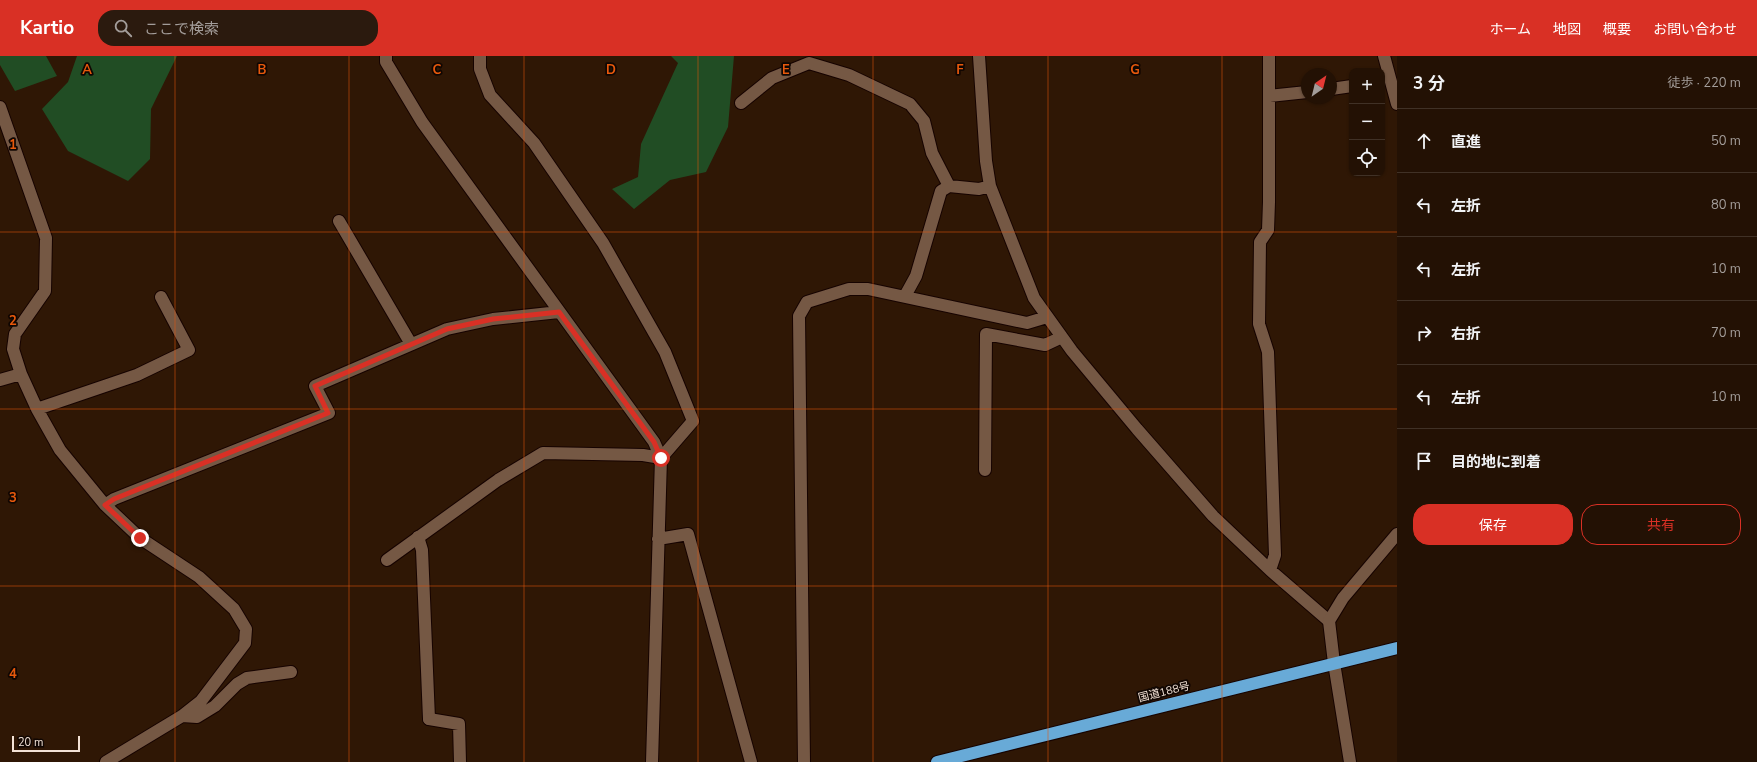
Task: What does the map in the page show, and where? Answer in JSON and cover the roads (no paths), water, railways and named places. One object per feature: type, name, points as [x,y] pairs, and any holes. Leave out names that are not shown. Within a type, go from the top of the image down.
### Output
[{"type":"highway","name":"国道188号","points":[[937,762],[1397,648]]},
{"type":"street","points":[[386,56],[386,62],[422,122],[654,442],[661,458],[652,762]]},
{"type":"street","points":[[480,56],[480,69],[490,95],[534,143],[603,243],[665,352],[693,421],[661,458]]},
{"type":"street","points":[[979,56],[985,149],[990,186],[1034,298],[1062,337],[1137,429],[1213,516],[1270,570],[1329,621]]},
{"type":"street","points":[[1269,56],[1268,230],[1260,242],[1259,324],[1268,352],[1275,555],[1270,570]]},
{"type":"street","points":[[1384,56],[1387,83],[1397,104]]},
{"type":"street","points":[[741,103],[772,78],[809,63],[849,75],[910,104],[924,121],[932,153],[949,186]]},
{"type":"street","points":[[1337,88],[1349,86]]},
{"type":"street","points":[[1269,96],[1301,93]]},
{"type":"street","points":[[0,107],[46,238],[45,291],[15,334],[13,349],[21,374],[37,409],[60,450],[105,505],[140,538],[200,577],[234,608],[246,629],[245,643],[201,701],[182,716],[106,762]]},
{"type":"street","points":[[905,296],[916,276],[941,191],[949,186],[979,189],[990,186]]},
{"type":"street","points":[[340,221],[411,344]]},
{"type":"street","points":[[804,762],[799,316],[807,302],[849,289],[868,289],[1027,324],[1047,317]]},
{"type":"street","points":[[37,409],[137,375],[189,350],[161,297]]},
{"type":"street","points":[[105,505],[114,499],[328,413],[315,386],[411,344],[447,329],[493,319],[559,312]]},
{"type":"street","points":[[985,470],[986,334],[1045,345],[1062,337]]},
{"type":"street","points":[[0,380],[21,374]]},
{"type":"street","points":[[387,560],[498,480],[543,453],[643,454],[661,458]]},
{"type":"street","points":[[658,539],[688,534],[751,762]]},
{"type":"street","points":[[1350,762],[1334,663],[1329,621],[1343,598],[1397,534]]},
{"type":"street","points":[[418,537],[422,550],[429,719],[459,724],[460,762]]},
{"type":"street","points":[[182,716],[197,717],[215,706],[237,684],[247,678],[291,672]]}]
